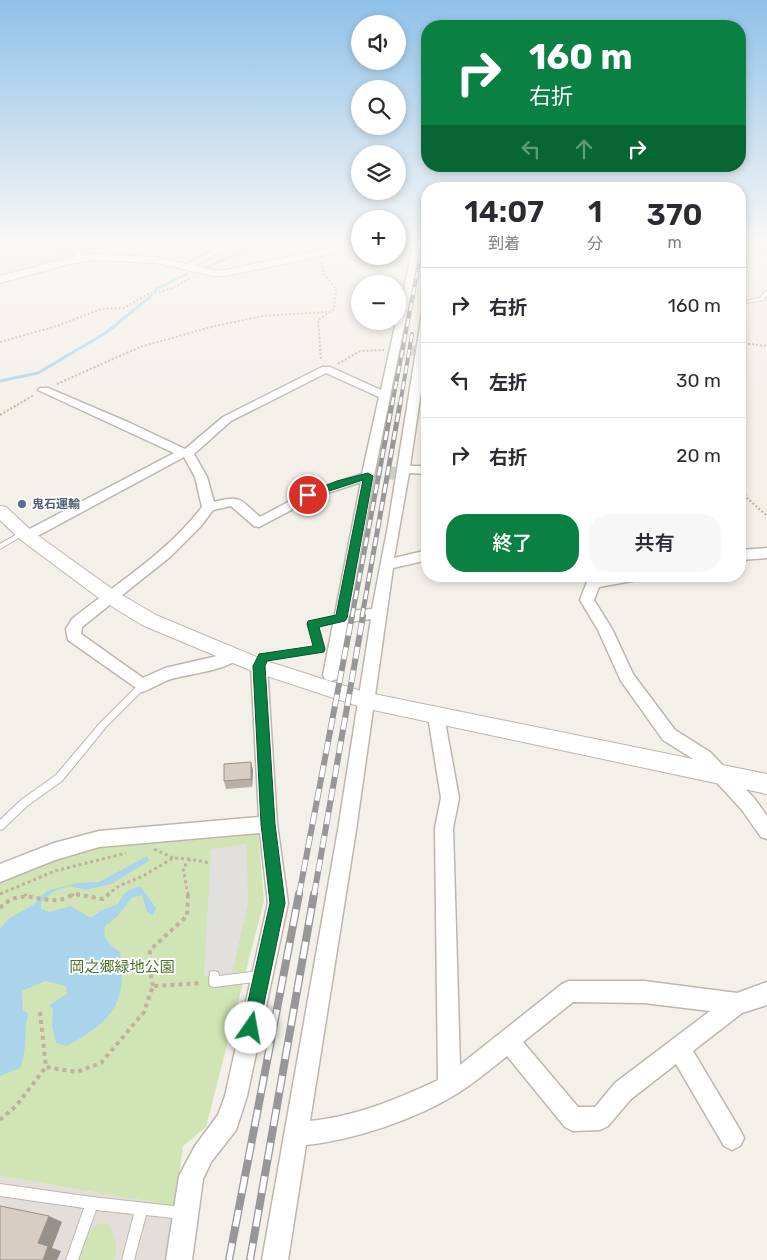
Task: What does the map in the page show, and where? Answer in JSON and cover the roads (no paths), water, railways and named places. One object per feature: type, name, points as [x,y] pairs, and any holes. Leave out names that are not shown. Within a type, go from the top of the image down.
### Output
[{"type":"street","points":[[331,675],[368,476],[405,302]]},
{"type":"street","points":[[275,1260],[347,830],[364,700],[386,565],[395,526],[421,368]]},
{"type":"street","points":[[26,535],[186,453],[227,419],[326,369],[386,396]]},
{"type":"street","points":[[44,390],[186,453],[201,477],[209,507]]},
{"type":"street","points":[[403,469],[421,470]]},
{"type":"street","points":[[233,655],[220,661],[165,674],[142,686],[73,636],[73,629],[77,623],[109,596],[176,546],[198,524],[209,507],[234,502],[259,523],[283,507],[321,489],[368,476]]},
{"type":"street","points":[[0,511],[26,535],[109,596],[149,620],[259,666],[364,700],[767,784]]},
{"type":"street","points":[[746,555],[767,553]]},
{"type":"street","points":[[386,565],[421,557]]},
{"type":"street","points":[[592,582],[587,600],[605,629],[627,677],[669,734],[704,757],[748,804],[767,831]]},
{"type":"street","points":[[341,618],[379,613]]},
{"type":"street","points":[[179,1260],[191,1176],[203,1154],[228,1122],[236,1096],[278,903],[268,824],[259,666]]},
{"type":"street","points":[[436,716],[450,798],[444,828],[449,1086]]},
{"type":"street","points":[[0,874],[54,852],[99,839],[268,824]]},
{"type":"street","points":[[296,1134],[327,1131],[383,1115],[449,1086],[569,991],[644,992],[659,996],[737,1004],[762,997],[767,993]]},
{"type":"street","points":[[507,1039],[573,1119],[600,1118],[623,1091],[737,1004]]},
{"type":"street","points":[[680,1049],[732,1138]]},
{"type":"lane","points":[[0,547],[26,535]]},
{"type":"lane","points":[[259,666],[263,657],[320,649],[312,624],[341,618]]},
{"type":"lane","points":[[0,826],[24,803],[59,778],[103,725],[142,686]]},
{"type":"lane","points":[[214,979],[261,976]]},
{"type":"lane","points":[[0,1190],[186,1214]]},
{"type":"lane","points":[[72,1260],[92,1203]]},
{"type":"lane","points":[[128,1260],[141,1209]]},
{"type":"water","points":[[147,856],[149,861],[111,884],[86,890],[70,886],[54,891],[41,902],[41,909],[50,912],[70,906],[91,918],[100,911],[118,904],[124,894],[130,890],[141,887],[156,908],[153,916],[147,912],[142,895],[132,897],[117,917],[105,926],[106,938],[120,952],[121,986],[113,1010],[95,1028],[82,1037],[67,1046],[56,1043],[52,1025],[53,1009],[49,1005],[67,994],[66,986],[45,981],[22,991],[23,1010],[28,1014],[22,1061],[20,1068],[0,1076],[0,929],[8,919],[33,905],[47,891],[77,883],[99,882]]},
{"type":"waterway","points":[[0,381],[38,373],[107,332],[144,302]]},
{"type":"tunnel","points":[[395,350],[421,351]]},
{"type":"tunnel","points":[[369,471],[402,474]]},
{"type":"railway","points":[[392,405],[412,302]]},
{"type":"railway","points":[[400,405],[412,334]]},
{"type":"railway","points":[[352,617],[392,404]]},
{"type":"railway","points":[[362,617],[400,404]]},
{"type":"railway","points":[[299,895],[352,616]]},
{"type":"railway","points":[[314,895],[363,616]]},
{"type":"railway","points":[[229,1260],[299,894]]},
{"type":"railway","points":[[250,1260],[314,894]]},
{"type":"place","name":"鬼石運輸","points":[[22,504]]},
{"type":"park label","name":"岡之郷緑地公園","points":[[122,967]]}]
